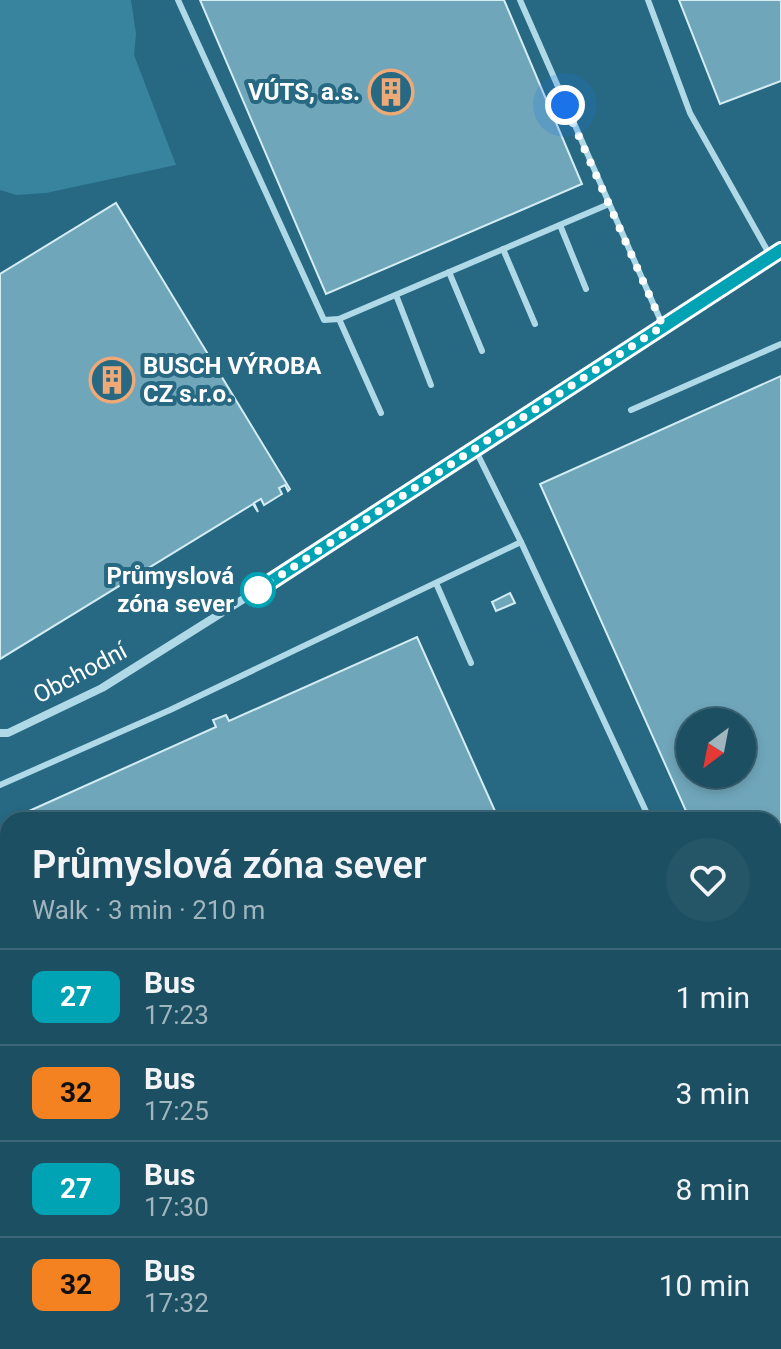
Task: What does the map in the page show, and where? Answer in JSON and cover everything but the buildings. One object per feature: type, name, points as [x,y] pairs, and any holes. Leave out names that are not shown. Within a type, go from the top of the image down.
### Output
[{"type":"street","name":"Obchodní","points":[[0,733],[8,733],[102,688],[781,250]]},
{"type":"lane","points":[[178,0],[323,318],[328,321],[609,204]]},
{"type":"lane","points":[[520,0],[663,326]]},
{"type":"lane","points":[[648,0],[690,113],[771,257]]},
{"type":"lane","points":[[560,225],[586,289]]},
{"type":"lane","points":[[503,249],[535,324]]},
{"type":"lane","points":[[449,272],[482,351]]},
{"type":"lane","points":[[396,295],[431,385]]},
{"type":"lane","points":[[339,319],[381,413]]},
{"type":"lane","points":[[631,410],[781,344]]},
{"type":"lane","points":[[475,449],[646,812]]},
{"type":"lane","points":[[0,785],[170,710],[521,542]]},
{"type":"lane","points":[[436,583],[471,663]]},
{"type":"shaded area","points":[[0,0],[131,0],[136,34],[134,55],[176,165],[46,193],[16,195],[0,190]]},
{"type":"bus line","name":"27","points":[[258,590],[781,250]]},
{"type":"place","name":"VÚTS, a.s.","points":[[391,92]]},
{"type":"place","name":"BUSCH VÝROBA CZ s.r.o.","points":[[112,380]]},
{"type":"place","name":"Průmyslová zóna sever","points":[[258,590]]},
{"type":"route","points":[[258,590],[663,326],[565,105]]}]
